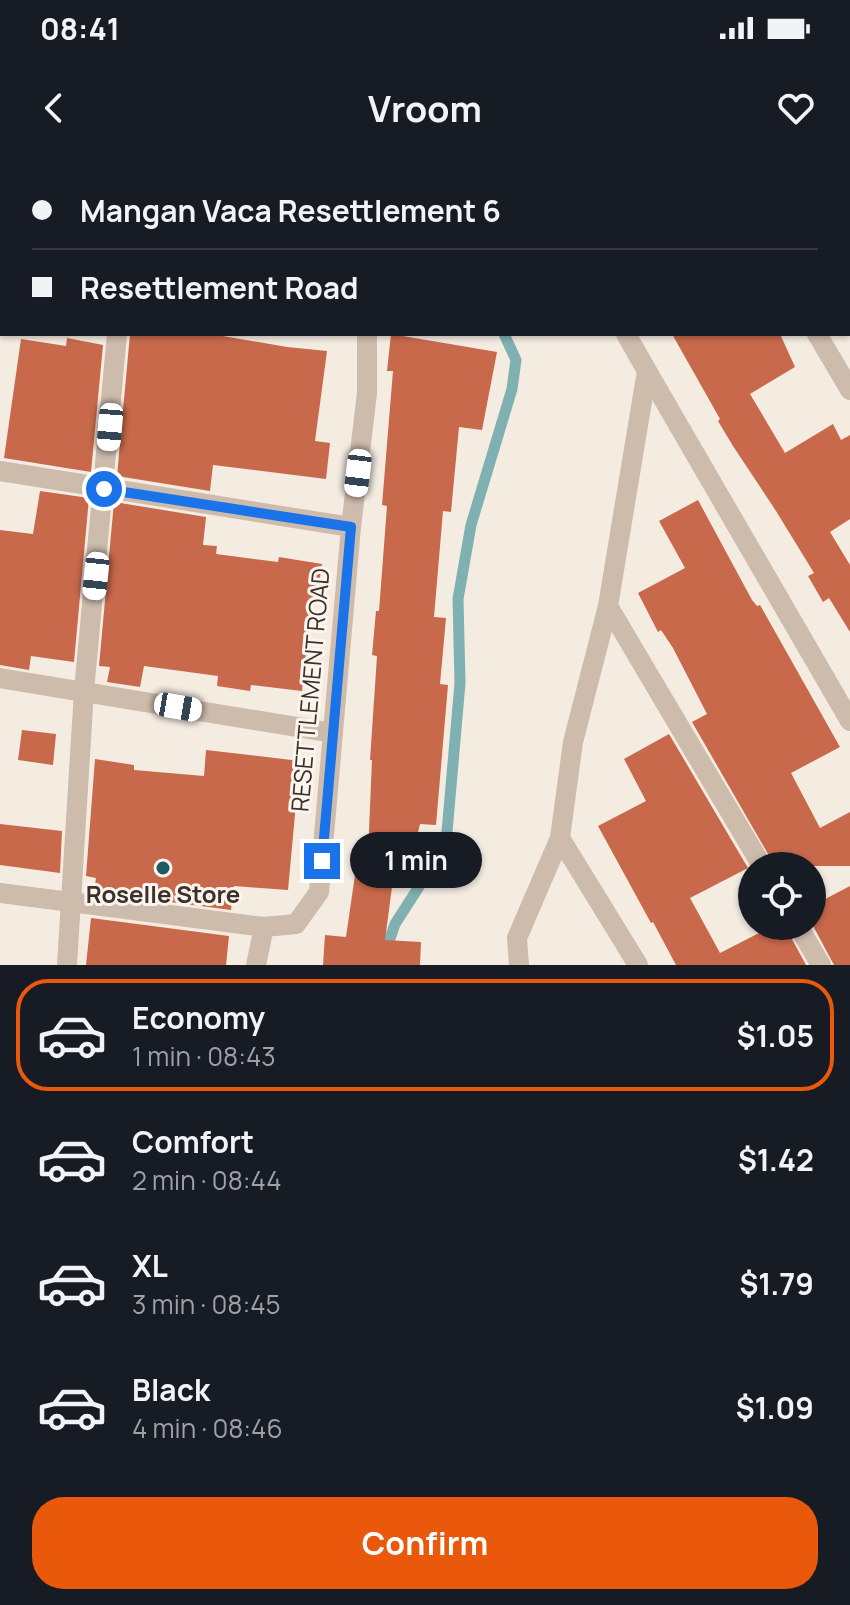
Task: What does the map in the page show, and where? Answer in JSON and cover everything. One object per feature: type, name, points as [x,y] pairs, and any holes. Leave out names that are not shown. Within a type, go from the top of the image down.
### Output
[{"type":"street","points":[[67,965],[84,691],[117,336]]},
{"type":"street","name":"RESETTLEMENT ROAD","points":[[264,927],[296,924],[319,892],[351,527],[367,393],[367,336]]},
{"type":"street","points":[[627,336],[850,721]]},
{"type":"street","points":[[818,336],[850,390]]},
{"type":"street","points":[[519,965],[517,938],[560,838],[573,742],[608,606],[647,371]]},
{"type":"street","points":[[0,471],[351,527]]},
{"type":"street","points":[[608,606],[754,852]]},
{"type":"street","points":[[0,678],[333,733]]},
{"type":"street","points":[[560,838],[638,965]]},
{"type":"street","points":[[0,893],[264,927],[256,965]]},
{"type":"street","points":[[806,940],[821,965]]},
{"type":"building","points":[[130,336],[223,336],[327,351],[315,441],[330,443],[326,479],[213,465],[210,491],[117,476]]},
{"type":"building","points":[[391,336],[497,352],[482,430],[459,427],[451,512],[443,511],[434,617],[446,618],[440,684],[448,685],[436,825],[420,824],[408,875],[394,872],[385,940],[421,942],[420,965],[323,965],[325,935],[346,937],[355,875],[367,877],[377,656],[372,655],[376,611],[379,611],[387,506],[382,505],[393,371],[387,371]]},
{"type":"building","points":[[673,336],[781,336],[795,367],[750,394],[785,453],[833,424],[841,440],[850,435],[850,519],[830,532],[850,565],[850,632],[829,598],[823,602],[808,576],[814,573],[733,446],[718,421],[720,419]]},
{"type":"building","points":[[67,338],[103,345],[91,472],[4,458],[21,339],[66,346]]},
{"type":"building","points":[[40,491],[89,498],[74,662],[31,656],[29,670],[0,665],[0,530],[33,534]]},
{"type":"building","points":[[698,500],[752,600],[757,606],[760,605],[840,747],[791,773],[820,828],[850,812],[850,866],[826,866],[826,852],[767,852],[692,722],[707,714],[673,648],[661,630],[658,632],[638,593],[685,568],[659,521]]},
{"type":"building","points":[[114,502],[206,517],[203,545],[217,546],[216,554],[278,562],[279,557],[322,564],[317,597],[312,597],[302,691],[251,685],[250,691],[217,686],[218,676],[144,666],[140,687],[107,682],[110,667],[99,666]]},
{"type":"building","points":[[22,730],[56,734],[53,765],[18,760]]},
{"type":"building","points":[[669,734],[739,852],[738,873],[690,898],[720,953],[746,940],[793,940],[806,965],[676,965],[598,826],[646,801],[624,759]]},
{"type":"building","points":[[206,750],[300,761],[288,890],[234,886],[231,910],[94,892],[96,878],[86,876],[95,759],[134,765],[134,770],[204,776]]},
{"type":"building","points":[[0,824],[62,831],[60,873],[0,865]]},
{"type":"building","points":[[850,886],[850,965],[834,965],[821,940],[826,940],[826,899]]},
{"type":"building","points":[[91,918],[229,936],[226,965],[86,965]]},
{"type":"waterway","points":[[381,965],[395,924],[438,857],[447,832],[460,683],[458,599],[471,525],[512,389],[516,360],[505,336]]},
{"type":"place","name":"Roselle Store","points":[[163,868]]},
{"type":"route","points":[[104,489],[351,527],[322,861]]}]
